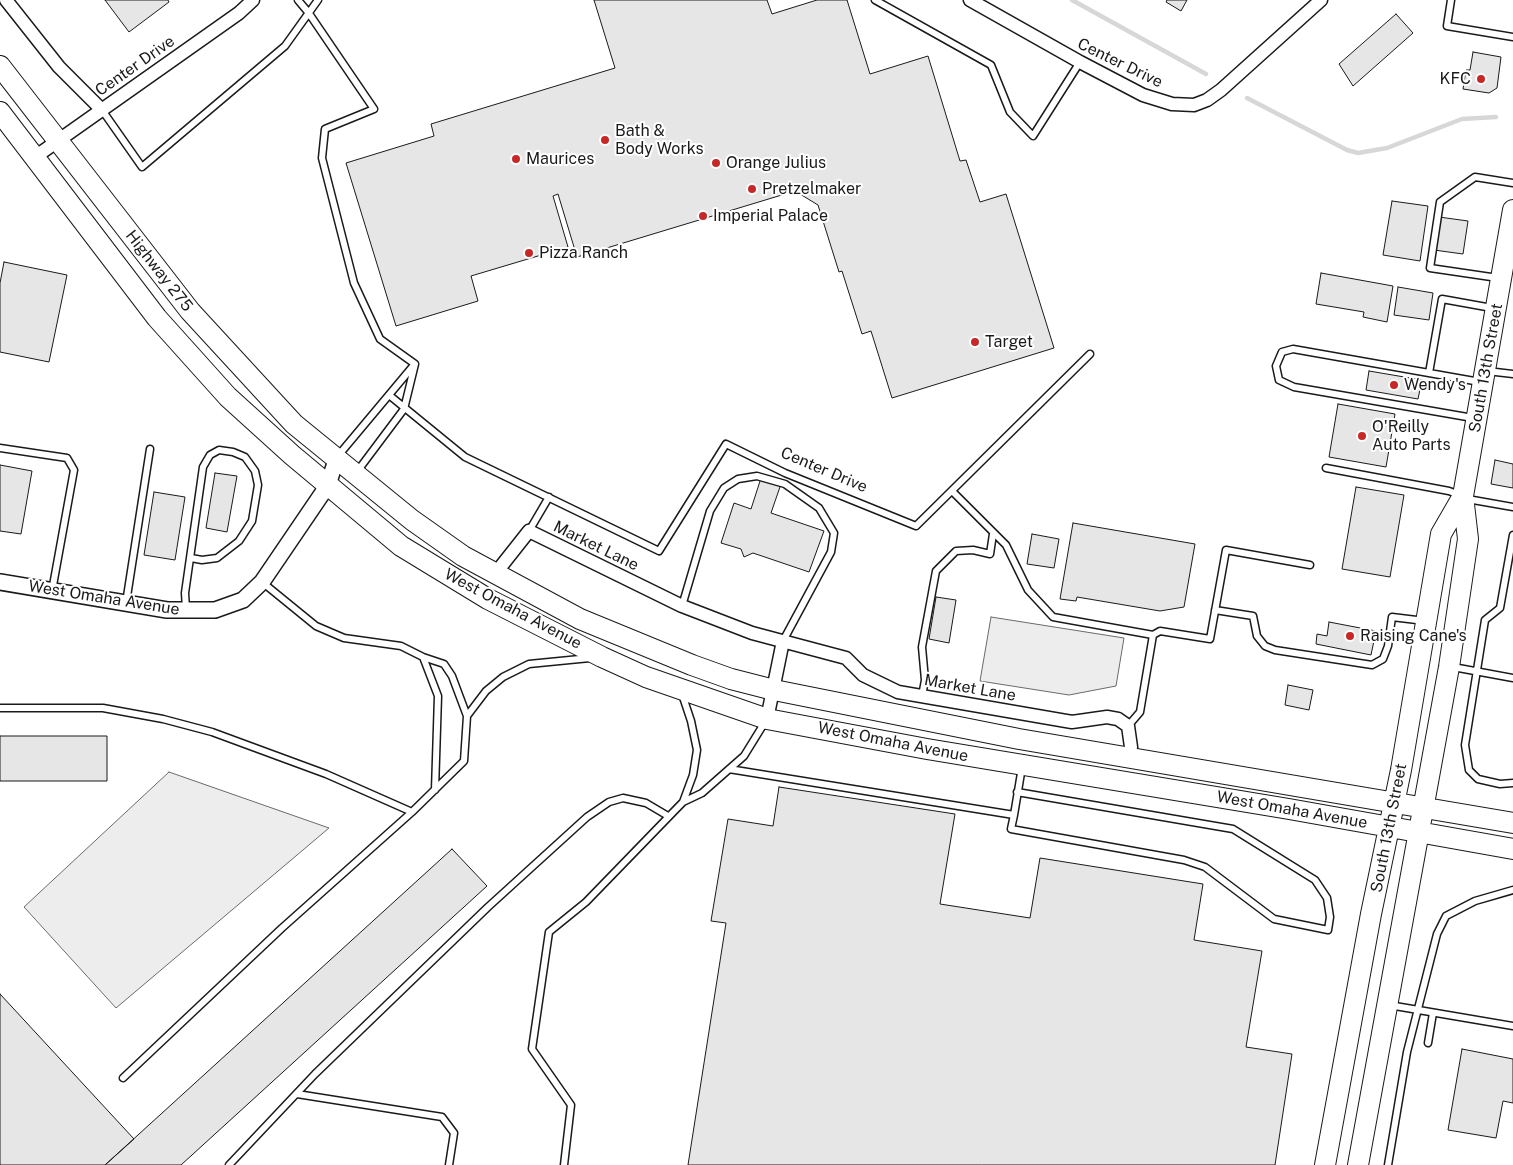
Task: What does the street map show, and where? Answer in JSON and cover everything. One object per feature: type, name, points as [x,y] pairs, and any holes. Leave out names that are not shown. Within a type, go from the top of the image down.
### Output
[{"type":"highway","name":"Highway 275","points":[[0,66],[190,311],[294,424],[337,457]]},
{"type":"highway","name":"Highway 275","points":[[0,112],[157,318],[228,397],[328,485]]},
{"type":"highway","name":"South 13th Street","points":[[1358,1165],[1449,667],[1468,539],[1463,496],[1496,309],[1506,270],[1513,210]]},
{"type":"highway","name":"West Omaha Avenue","points":[[337,457],[412,520],[463,556],[580,619],[715,674],[774,690],[1019,739],[1513,823]]},
{"type":"highway","name":"West Omaha Avenue","points":[[328,485],[401,546],[488,599],[602,657],[646,677],[767,719],[1022,766],[1513,849]]},
{"type":"highway","name":"South 13th Street","points":[[1325,1165],[1371,914],[1395,802],[1441,534],[1463,496]]},
{"type":"street","points":[[6,0],[59,67],[102,110]]},
{"type":"street","name":"Center Drive","points":[[35,157],[239,12],[253,0]]},
{"type":"street","name":"Center Drive","points":[[970,0],[1143,95],[1172,104],[1194,106],[1222,90],[1321,0]]},
{"type":"street","name":"West Omaha Avenue","points":[[0,582],[186,611],[215,610],[243,600],[262,582],[328,485],[337,457]]},
{"type":"street","points":[[328,485],[356,473]]},
{"type":"street","name":"Market Lane","points":[[495,574],[529,531],[682,606],[752,633],[846,658],[863,675],[882,686],[898,692],[1072,722],[1107,717],[1118,719],[1128,726]]},
{"type":"street","points":[[767,719],[783,641]]},
{"type":"street","points":[[1128,726],[1131,747],[1129,758]]},
{"type":"lane","points":[[298,0],[374,109],[325,129],[322,158],[357,290],[380,339],[415,364]]},
{"type":"lane","points":[[102,110],[142,168],[285,46],[318,0]]},
{"type":"lane","points":[[875,0],[991,66],[1010,112],[1033,136],[1080,62]]},
{"type":"lane","points":[[1451,0],[1447,26],[1513,37]]},
{"type":"lane","points":[[1506,270],[1430,268],[1440,202],[1476,177],[1513,183]]},
{"type":"lane","points":[[1429,373],[1442,299],[1496,309]]},
{"type":"lane","points":[[1477,419],[1294,387],[1279,380],[1276,366],[1282,352],[1292,349],[1429,373],[1485,376],[1513,374]]},
{"type":"lane","name":"Center Drive","points":[[549,498],[659,551],[726,444],[785,473],[916,526],[1090,354]]},
{"type":"lane","points":[[337,457],[415,364]]},
{"type":"lane","points":[[356,473],[404,409],[415,364]]},
{"type":"lane","points":[[389,395],[465,457],[549,498],[529,531]]},
{"type":"lane","points":[[0,448],[67,458],[74,470],[52,591]]},
{"type":"lane","points":[[126,603],[150,449]]},
{"type":"lane","points":[[186,611],[185,593],[204,467],[210,455],[219,450],[234,452],[245,458],[255,471],[258,485],[252,521],[239,541],[217,558],[202,560],[191,558]]},
{"type":"lane","points":[[1326,468],[1448,491],[1513,507]]},
{"type":"lane","points":[[682,606],[710,512],[724,488],[738,479],[757,476],[785,484],[819,508],[834,533],[831,552],[783,641]]},
{"type":"lane","points":[[952,491],[1006,545],[1028,590],[1053,617],[1153,635],[1160,631],[1210,639],[1226,550],[1310,565]]},
{"type":"lane","points":[[922,696],[925,680],[922,647],[936,572],[956,551],[973,550],[990,554],[993,534]]},
{"type":"lane","points":[[1513,535],[1500,608],[1485,620],[1465,745],[1469,770],[1478,778],[1500,784],[1513,784]]},
{"type":"lane","points":[[123,1078],[282,928],[412,812],[464,761],[468,716],[452,676],[444,664],[423,657],[401,646],[344,638],[316,626],[262,582]]},
{"type":"lane","points":[[1215,610],[1254,616],[1257,636],[1265,646],[1270,648],[1372,665],[1383,659],[1388,646],[1392,617],[1426,622]]},
{"type":"lane","points":[[1128,726],[1140,712],[1153,635]]},
{"type":"lane","points":[[423,657],[438,696],[435,790]]},
{"type":"lane","points":[[468,716],[486,691],[503,677],[529,664],[559,659],[602,657]]},
{"type":"lane","points":[[1449,667],[1513,678]]},
{"type":"lane","points":[[680,688],[691,721],[697,750],[693,775],[683,802]]},
{"type":"lane","points":[[0,708],[103,708],[163,719],[212,732],[326,774],[412,812]]},
{"type":"lane","points":[[564,1165],[571,1105],[532,1049],[549,932],[586,902],[683,802],[702,793],[744,756],[767,719]]},
{"type":"lane","points":[[1017,792],[1233,829],[1315,880],[1327,898],[1330,917],[1328,930],[1274,919],[1205,867],[1184,860],[1012,829],[1017,792],[1022,766]]},
{"type":"lane","points":[[729,769],[1014,815]]},
{"type":"lane","points":[[229,1165],[297,1094],[488,907],[587,817],[609,802],[623,798],[646,803],[668,816]]},
{"type":"lane","points":[[1388,1165],[1407,1052],[1437,934],[1446,916],[1475,901],[1513,890]]},
{"type":"lane","points":[[1387,1005],[1513,1026]]},
{"type":"lane","points":[[1428,1043],[1433,1013]]},
{"type":"lane","points":[[297,1094],[442,1117],[454,1133],[449,1165]]},
{"type":"shaded area","points":[[991,617],[1124,638],[1116,686],[1069,695],[980,681]]},
{"type":"shaded area","points":[[169,772],[329,828],[116,1008],[24,907]]},
{"type":"building","points":[[105,0],[168,0],[169,2],[129,32]]},
{"type":"building","points":[[594,0],[767,0],[772,14],[817,0],[847,0],[870,74],[928,56],[960,161],[966,160],[980,202],[1006,194],[1054,348],[892,398],[871,331],[862,334],[842,271],[839,272],[818,205],[795,191],[577,257],[558,194],[553,196],[568,247],[471,276],[478,301],[396,326],[346,163],[434,136],[431,124],[615,68]]},
{"type":"building","points":[[1167,0],[1187,0],[1181,11],[1166,2]]},
{"type":"building","points":[[1396,14],[1413,33],[1353,86],[1339,64]]},
{"type":"building","name":"KFC","points":[[1473,52],[1501,57],[1497,88],[1489,93],[1463,89],[1466,70],[1470,70]]},
{"type":"building","points":[[1392,201],[1428,206],[1420,261],[1383,255]]},
{"type":"building","points":[[1439,217],[1468,221],[1463,254],[1434,250]]},
{"type":"building","points":[[4,262],[67,275],[49,362],[0,352],[0,283]]},
{"type":"building","points":[[1321,273],[1393,286],[1387,322],[1363,317],[1364,312],[1316,304]]},
{"type":"building","points":[[1398,287],[1433,293],[1429,320],[1394,315]]},
{"type":"building","name":"Wendy's","points":[[1369,371],[1422,380],[1418,399],[1366,390]]},
{"type":"building","name":"O'Reilly Auto Parts","points":[[1338,404],[1395,414],[1386,467],[1329,457]]},
{"type":"building","points":[[1495,460],[1513,464],[1513,488],[1491,484]]},
{"type":"building","points":[[0,465],[32,471],[21,534],[0,531]]},
{"type":"building","points":[[215,473],[237,476],[227,532],[206,528]]},
{"type":"building","points":[[762,475],[782,481],[771,513],[824,531],[809,572],[753,553],[744,557],[741,549],[721,543],[734,503],[751,509]]},
{"type":"building","points":[[1356,487],[1404,495],[1390,577],[1342,569]]},
{"type":"building","points":[[154,492],[185,497],[175,560],[144,555]]},
{"type":"building","points":[[1073,523],[1195,544],[1184,607],[1160,611],[1077,597],[1076,601],[1060,599]]},
{"type":"building","points":[[1032,534],[1059,539],[1054,568],[1027,564]]},
{"type":"building","points":[[936,597],[956,600],[949,643],[929,639]]},
{"type":"building","points":[[1329,622],[1376,631],[1371,655],[1316,644],[1317,634],[1327,636]]},
{"type":"building","points":[[1288,685],[1313,690],[1309,710],[1285,705]]},
{"type":"building","points":[[0,736],[107,736],[107,781],[0,781]]},
{"type":"building","points":[[779,787],[955,814],[940,904],[1030,918],[1040,858],[1203,884],[1194,940],[1262,951],[1246,1047],[1292,1054],[1275,1165],[688,1165],[726,923],[711,921],[728,819],[773,826]]},
{"type":"building","points":[[452,849],[487,886],[181,1165],[105,1165]]},
{"type":"building","points":[[0,994],[134,1139],[105,1165],[0,1165]]},
{"type":"building","points":[[1462,1049],[1513,1059],[1513,1103],[1503,1101],[1496,1138],[1448,1130]]},
{"type":"waterway","points":[[1072,0],[1206,74]]},
{"type":"waterway","points":[[1247,98],[1347,150],[1358,153],[1387,148],[1462,119],[1496,117]]},
{"type":"place","name":"KFC","points":[[1481,79]]},
{"type":"place","name":"Bath & Body Works","points":[[605,140]]},
{"type":"place","name":"Maurices","points":[[516,159]]},
{"type":"place","name":"Orange Julius","points":[[716,163]]},
{"type":"place","name":"Pretzelmaker","points":[[752,189]]},
{"type":"place","name":"Imperial Palace","points":[[703,216]]},
{"type":"place","name":"Pizza Ranch","points":[[529,253]]},
{"type":"place","name":"Target","points":[[975,342]]},
{"type":"place","name":"Wendy's","points":[[1394,385]]},
{"type":"place","name":"O'Reilly Auto Parts","points":[[1362,436]]},
{"type":"place","name":"Raising Cane's","points":[[1350,636]]}]
